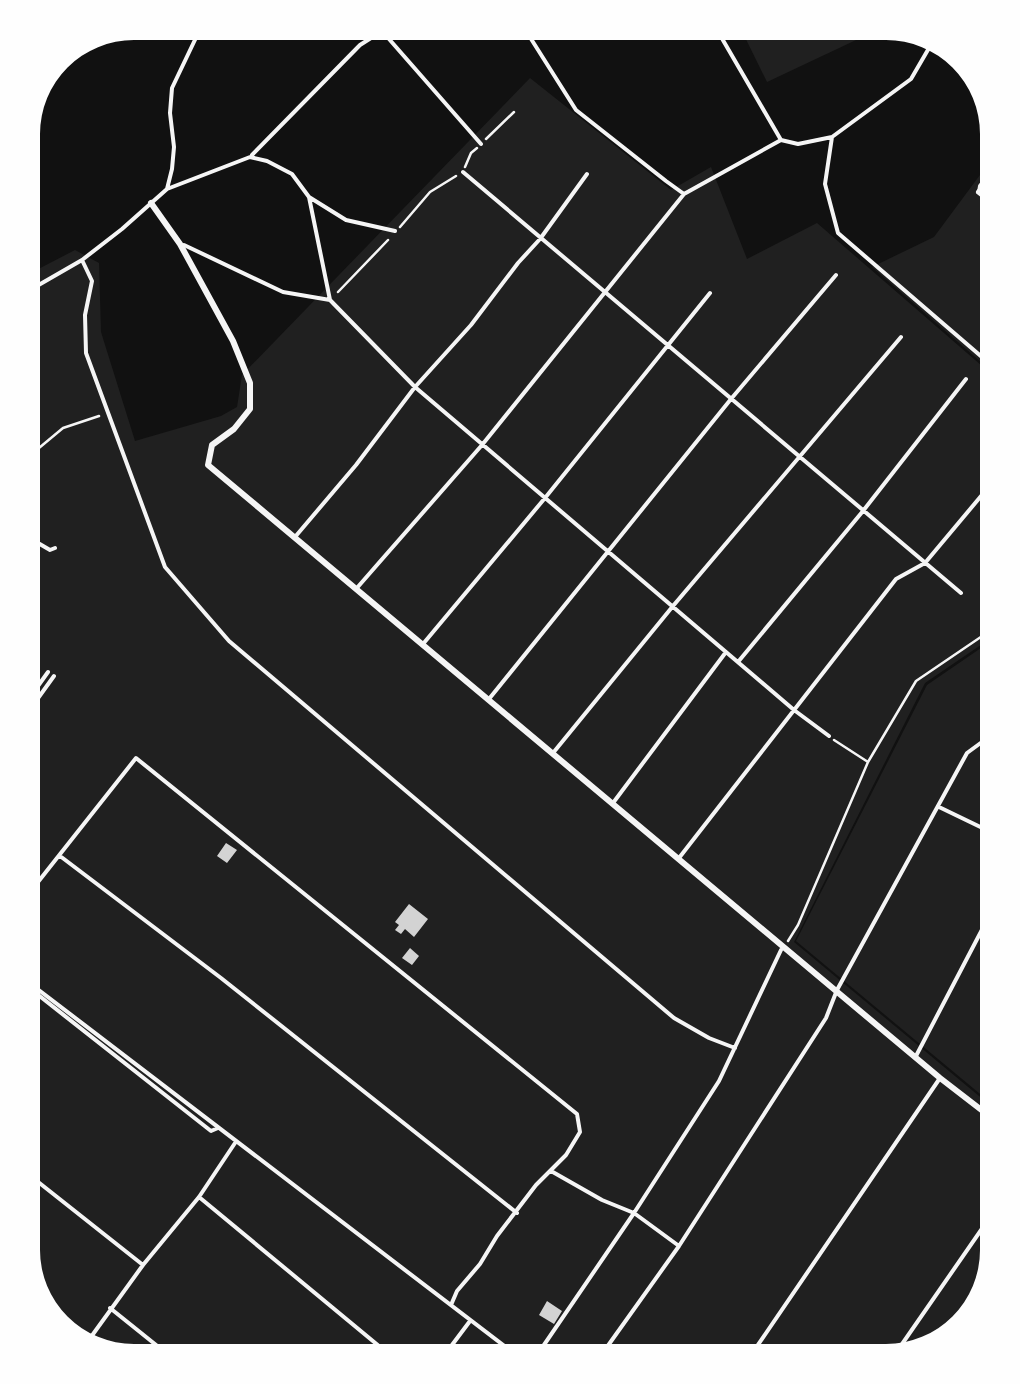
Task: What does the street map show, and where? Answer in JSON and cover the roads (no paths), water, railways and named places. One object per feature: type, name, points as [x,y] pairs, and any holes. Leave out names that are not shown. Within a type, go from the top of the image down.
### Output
[{"type":"street","points":[[151,203],[180,244],[233,342],[250,383],[250,409],[234,429],[212,445],[208,465],[782,948],[980,1108]]},
{"type":"lane","points":[[166,189],[174,147],[172,88],[195,40]]},
{"type":"lane","points":[[40,284],[82,260],[166,189],[250,157],[367,40]]},
{"type":"lane","points":[[391,40],[481,144]]},
{"type":"lane","points":[[532,40],[576,110],[684,194]]},
{"type":"lane","points":[[724,40],[781,140]]},
{"type":"lane","points":[[356,589],[482,445],[684,194],[781,140],[798,144],[832,137],[911,80],[928,50]]},
{"type":"lane","points":[[832,137],[825,184],[838,233],[980,355]]},
{"type":"lane","points":[[250,157],[292,174],[308,197],[330,300],[415,388],[829,736]]},
{"type":"lane","points":[[462,172],[961,593]]},
{"type":"lane","points":[[294,537],[471,325],[587,174]]},
{"type":"lane","points":[[979,192],[980,186]]},
{"type":"lane","points":[[308,197],[346,220],[396,231]]},
{"type":"lane","points":[[180,244],[283,292],[330,300]]},
{"type":"lane","points":[[82,260],[92,282],[84,315],[86,353],[165,567],[230,641],[674,1018],[735,1048]]},
{"type":"lane","points":[[489,699],[731,399],[836,276]]},
{"type":"lane","points":[[423,644],[710,293]]},
{"type":"lane","points":[[553,753],[672,606],[902,337]]},
{"type":"lane","points":[[738,662],[966,379]]},
{"type":"lane","points":[[679,858],[896,579],[925,563],[980,498]]},
{"type":"lane","points":[[40,544],[50,550],[55,548]]},
{"type":"lane","points":[[612,802],[726,652]]},
{"type":"lane","points":[[40,683],[48,672]]},
{"type":"lane","points":[[40,695],[54,676]]},
{"type":"lane","points":[[610,1344],[679,1246],[826,1018],[837,990],[967,753],[980,744]]},
{"type":"lane","points":[[40,878],[136,758],[577,1114],[580,1132],[566,1154],[536,1185],[457,1291],[451,1305]]},
{"type":"lane","points":[[938,806],[980,826]]},
{"type":"lane","points":[[58,854],[517,1213]]},
{"type":"lane","points":[[916,1056],[980,935]]},
{"type":"lane","points":[[545,1344],[718,1082],[782,948]]},
{"type":"lane","points":[[40,994],[501,1344]]},
{"type":"lane","points":[[759,1344],[940,1078]]},
{"type":"lane","points":[[92,1334],[199,1197],[236,1141]]},
{"type":"lane","points":[[551,1171],[634,1213],[679,1246]]},
{"type":"lane","points":[[40,1184],[143,1265]]},
{"type":"lane","points":[[199,1197],[376,1344]]},
{"type":"lane","points":[[905,1342],[980,1233]]},
{"type":"lane","points":[[110,1308],[155,1344]]},
{"type":"lane","points":[[452,1344],[470,1320]]}]
